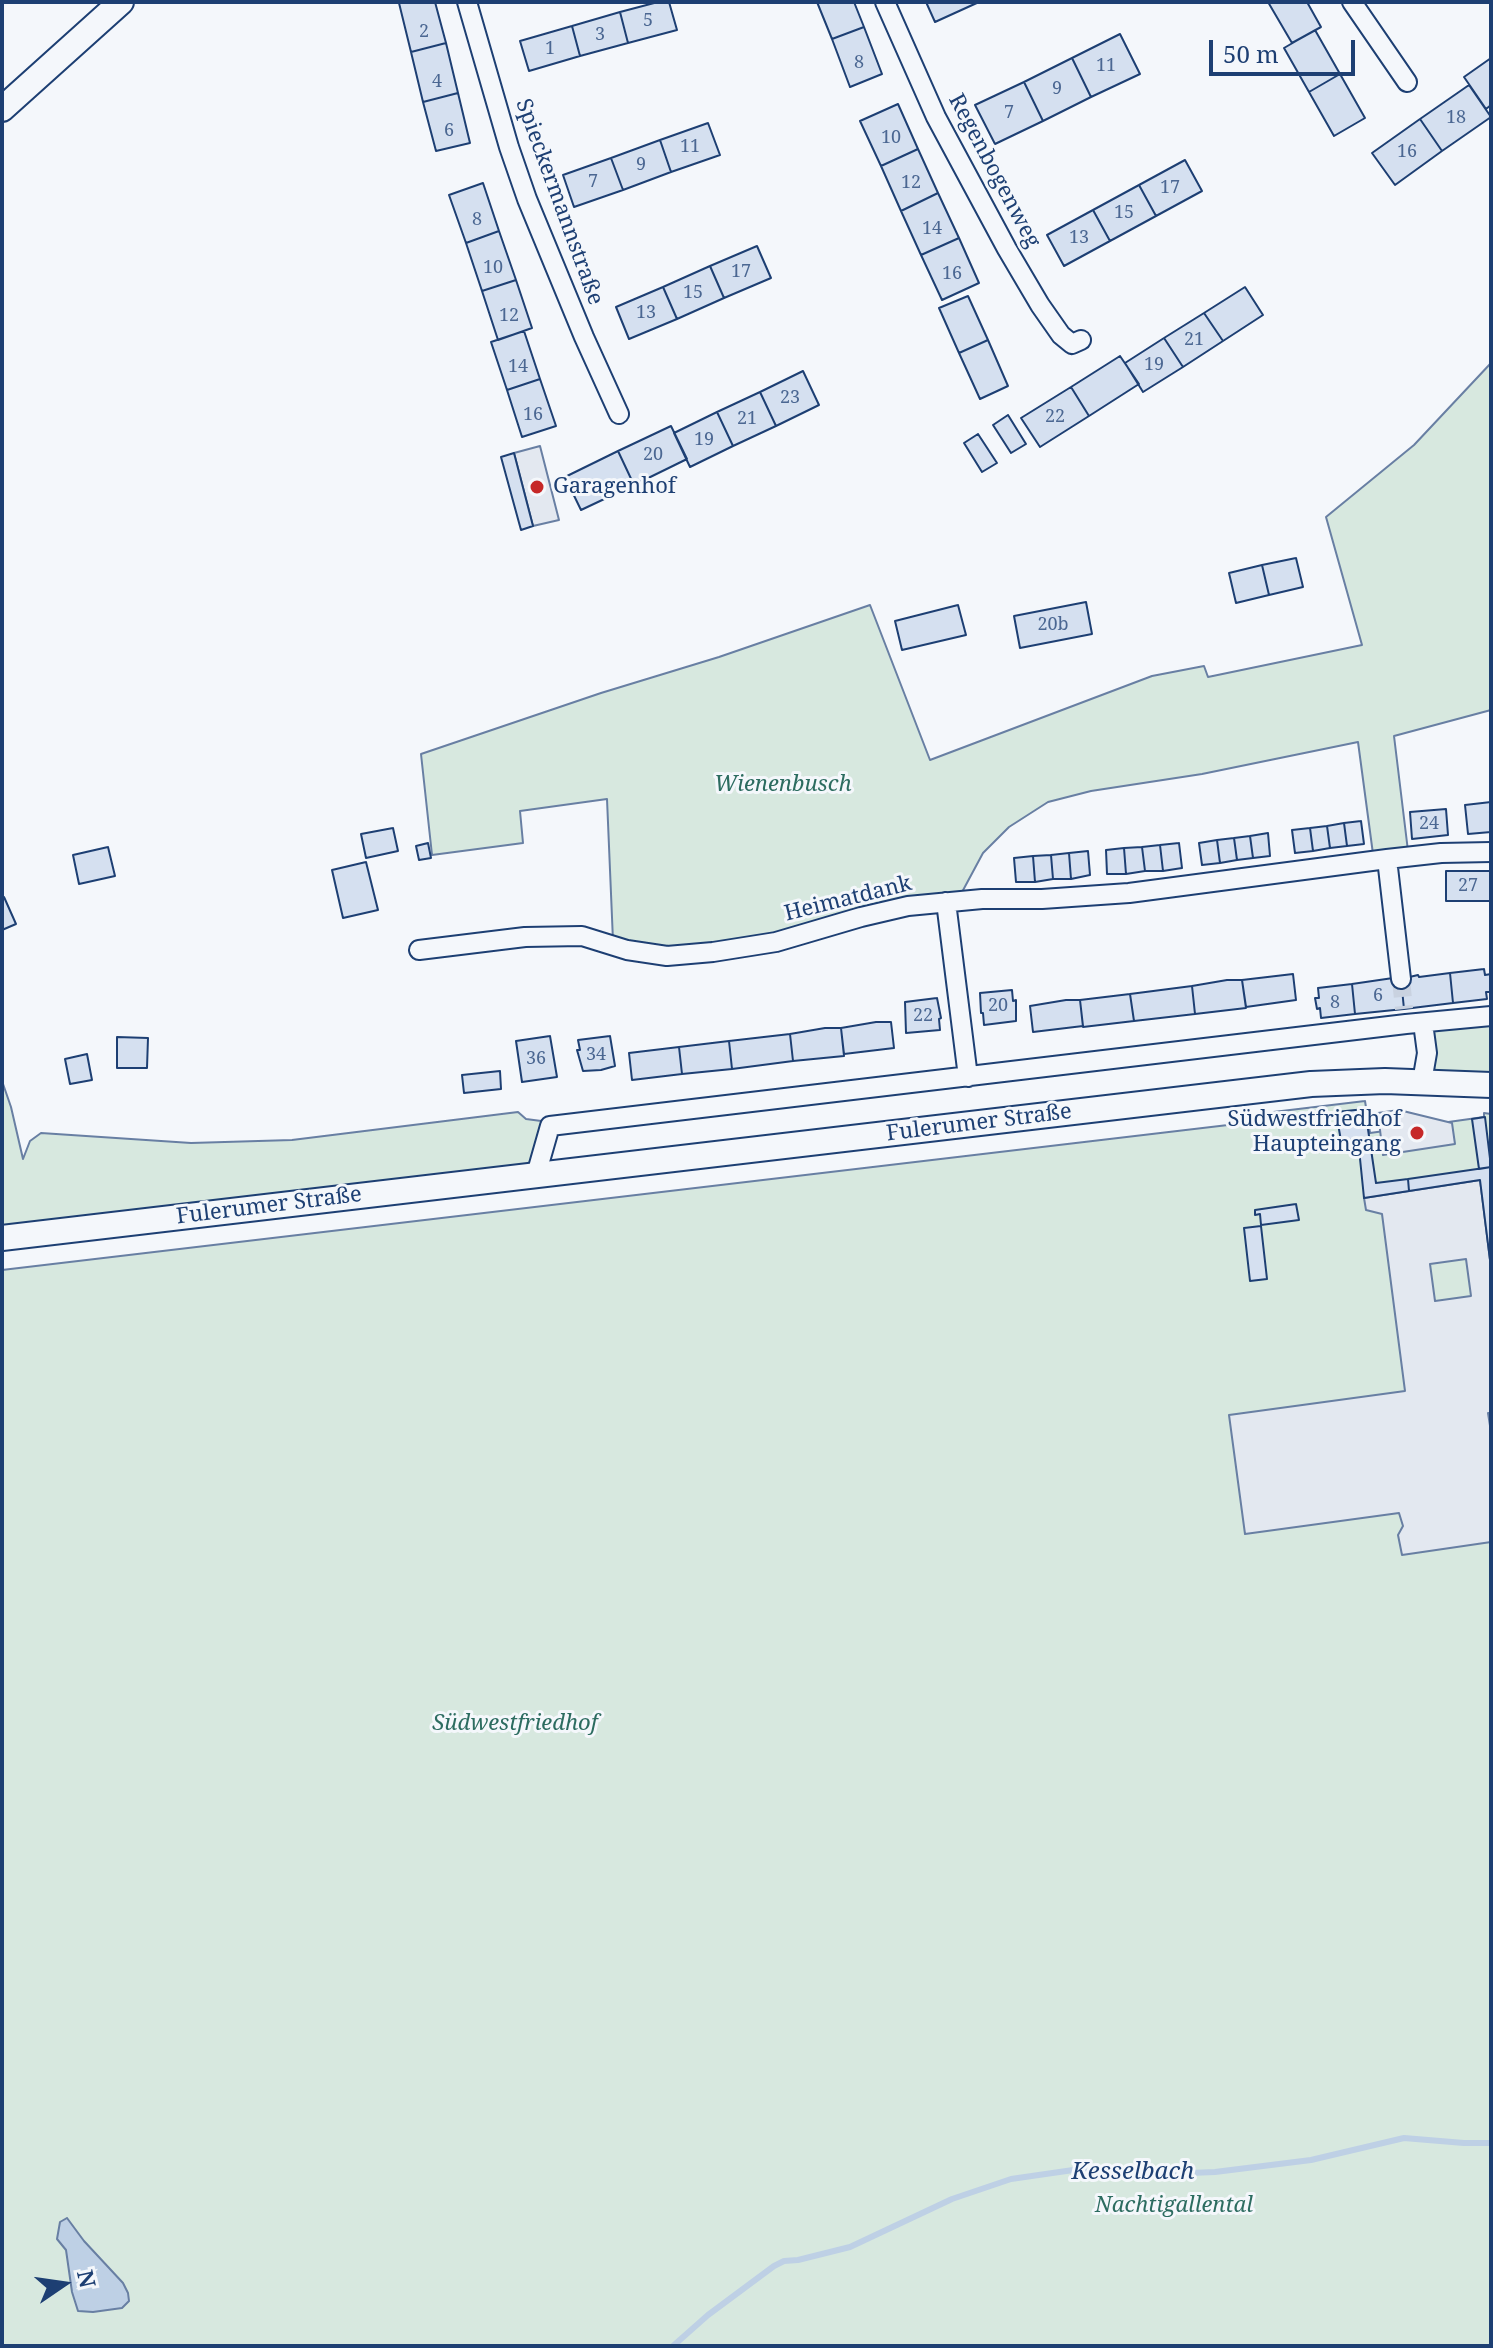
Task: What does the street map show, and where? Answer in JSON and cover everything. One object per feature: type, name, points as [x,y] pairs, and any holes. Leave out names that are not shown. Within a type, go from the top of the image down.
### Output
[{"type":"main road","points":[[2,109],[121,2]]},
{"type":"main road","name":"Fulerumer Straße","points":[[2,1238],[1311,1084],[1422,1082],[1491,1085]]},
{"type":"street","name":"Spieckermannstraße","points":[[467,2],[527,199],[619,414]]},
{"type":"street","name":"Regenbogenweg","points":[[885,2],[936,117],[1013,260],[1061,335],[1072,344],[1081,340]]},
{"type":"street","points":[[1352,2],[1407,82]]},
{"type":"street","name":"Heimatdank","points":[[419,950],[525,937],[582,936],[627,950],[667,956],[713,952],[776,942],[908,906],[1129,893],[1387,859],[1491,852]]},
{"type":"street","points":[[1387,859],[1401,979]]},
{"type":"street","points":[[946,902],[968,1077]]},
{"type":"street","points":[[536,1175],[550,1126],[968,1077],[1411,1019],[1491,1016]]},
{"type":"street","points":[[1411,1019],[1427,1053],[1422,1082]]},
{"type":"green space","name":"Wienenbusch","points":[[1491,363],[1491,710],[1394,736],[1408,851],[1373,854],[1358,742],[1202,774],[1091,791],[1048,802],[1009,827],[983,853],[961,894],[744,943],[665,951],[613,941],[607,799],[520,811],[523,843],[432,855],[421,754],[870,605],[930,760],[1152,676],[1204,666],[1208,677],[1362,645],[1326,517],[1414,445]]},
{"type":"green space","points":[[1491,1020],[1491,1076],[1427,1074],[1428,1025]]},
{"type":"green space","points":[[2,1081],[23,1159],[30,1141],[41,1133],[191,1143],[292,1140],[518,1112],[526,1119],[549,1122],[535,1167],[2,1226]]},
{"type":"green space","name":"Südwestfriedhof","points":[[1365,1101],[1370,1133],[1491,1114],[1491,2346],[2,2346],[2,1270],[1228,1125],[1265,1120],[1265,1113]]},
{"type":"shaded area","name":"Garagenhof","points":[[540,446],[559,520],[533,526],[514,453]]},
{"type":"shaded area","name":"Südwestfriedhof Haupteingang","points":[[1399,1110],[1452,1123],[1455,1144],[1383,1155],[1378,1113]]},
{"type":"shaded area","points":[[1480,1180],[1491,1268],[1491,1413],[1488,1413],[1491,1432],[1491,1542],[1402,1555],[1398,1535],[1403,1526],[1399,1513],[1245,1534],[1229,1415],[1405,1391],[1382,1214],[1366,1210],[1364,1198]],"holes":[[[1466,1259],[1471,1296],[1435,1301],[1430,1264]]]},
{"type":"water","points":[[67,2218],[123,2283],[129,2301],[122,2308],[78,2311],[66,2250],[57,2239],[60,2222]]},
{"type":"building","points":[[435,2],[446,43],[411,52],[399,3]]},
{"type":"building","points":[[669,2],[677,30],[628,43],[620,12]]},
{"type":"building","points":[[817,2],[854,2],[864,27],[832,39]]},
{"type":"building","points":[[926,2],[979,2],[935,22]]},
{"type":"building","points":[[1268,2],[1307,2],[1321,27],[1292,43]]},
{"type":"building","points":[[620,12],[628,43],[580,56],[572,26]]},
{"type":"building","points":[[572,26],[580,56],[529,71],[520,41]]},
{"type":"building","points":[[864,27],[882,74],[850,87],[832,39]]},
{"type":"building","points":[[1315,30],[1340,74],[1309,92],[1284,48]]},
{"type":"building","points":[[1120,34],[1140,74],[1091,97],[1072,58]]},
{"type":"building","points":[[446,43],[458,93],[423,102],[411,52]]},
{"type":"building","points":[[1072,58],[1091,97],[1043,121],[1024,82]]},
{"type":"building","points":[[1491,58],[1491,105],[1486,109],[1464,77]]},
{"type":"building","points":[[1340,74],[1365,118],[1334,136],[1309,92]]},
{"type":"building","points":[[1024,82],[1043,121],[995,144],[975,105]]},
{"type":"building","points":[[1469,85],[1491,117],[1442,151],[1420,119]]},
{"type":"building","points":[[458,93],[470,143],[436,151],[423,102]]},
{"type":"building","points":[[898,104],[918,149],[881,166],[860,121]]},
{"type":"building","points":[[1420,119],[1442,151],[1395,185],[1372,153]]},
{"type":"building","points":[[708,123],[720,155],[671,172],[660,140]]},
{"type":"building","points":[[660,140],[671,172],[623,190],[611,158]]},
{"type":"building","points":[[918,149],[938,193],[901,211],[881,166]]},
{"type":"building","points":[[611,158],[623,190],[574,207],[563,175]]},
{"type":"building","points":[[1185,160],[1202,191],[1156,216],[1139,185]]},
{"type":"building","points":[[483,183],[499,231],[466,243],[449,195]]},
{"type":"building","points":[[1139,185],[1156,216],[1110,241],[1093,210]]},
{"type":"building","points":[[938,193],[959,238],[921,255],[901,211]]},
{"type":"building","points":[[1093,210],[1110,241],[1064,266],[1047,235]]},
{"type":"building","points":[[499,231],[516,280],[482,291],[466,243]]},
{"type":"building","points":[[959,238],[979,283],[942,300],[921,255]]},
{"type":"building","points":[[757,246],[771,278],[724,298],[710,266]]},
{"type":"building","points":[[710,266],[724,298],[677,319],[663,287]]},
{"type":"building","points":[[516,280],[532,328],[498,340],[482,291]]},
{"type":"building","points":[[663,287],[677,319],[629,339],[616,307]]},
{"type":"building","points":[[1245,287],[1263,315],[1223,341],[1204,313]]},
{"type":"building","points":[[968,296],[988,340],[959,353],[939,308]]},
{"type":"building","points":[[1204,313],[1223,341],[1183,367],[1164,338]]},
{"type":"building","points":[[524,331],[540,379],[507,390],[491,342]]},
{"type":"building","points":[[1164,338],[1183,367],[1143,392],[1125,363]]},
{"type":"building","points":[[988,340],[1008,386],[980,399],[959,353]]},
{"type":"building","points":[[1120,356],[1139,384],[1089,416],[1071,387]]},
{"type":"building","points":[[803,371],[819,405],[776,426],[760,392]]},
{"type":"building","points":[[540,379],[556,426],[522,437],[507,390]]},
{"type":"building","points":[[1071,387],[1089,416],[1040,447],[1021,418]]},
{"type":"building","points":[[760,392],[776,426],[733,446],[717,412]]},
{"type":"building","points":[[717,412],[733,446],[690,467],[674,433]]},
{"type":"building","points":[[1008,415],[1026,444],[1011,453],[993,425]]},
{"type":"building","points":[[671,426],[687,459],[634,485],[618,451]]},
{"type":"building","points":[[978,434],[997,463],[982,472],[964,443]]},
{"type":"building","points":[[618,451],[634,485],[581,510],[565,477]]},
{"type":"building","points":[[514,453],[533,526],[521,530],[501,457]]},
{"type":"building","points":[[1296,558],[1303,587],[1269,595],[1262,565]]},
{"type":"building","points":[[1262,565],[1269,595],[1236,603],[1229,573]]},
{"type":"building","points":[[1086,602],[1092,634],[1020,648],[1014,616]]},
{"type":"building","points":[[958,605],[966,635],[902,650],[895,621]]},
{"type":"building","points":[[1491,802],[1491,832],[1468,834],[1465,805]]},
{"type":"building","points":[[1446,809],[1448,835],[1412,839],[1410,812]]},
{"type":"building","points":[[1361,821],[1364,844],[1347,846],[1344,823]]},
{"type":"building","points":[[1344,823],[1347,846],[1330,848],[1327,826]]},
{"type":"building","points":[[1327,826],[1330,848],[1313,851],[1310,828]]},
{"type":"building","points":[[393,828],[398,851],[366,858],[361,834]]},
{"type":"building","points":[[1310,828],[1313,851],[1295,853],[1292,830]]},
{"type":"building","points":[[1268,833],[1270,856],[1253,858],[1250,836]]},
{"type":"building","points":[[1250,836],[1253,858],[1237,860],[1234,838]]},
{"type":"building","points":[[1234,838],[1237,860],[1220,863],[1217,840]]},
{"type":"building","points":[[1217,840],[1220,863],[1202,865],[1199,843]]},
{"type":"building","points":[[428,843],[431,858],[419,860],[416,846]]},
{"type":"building","points":[[1179,843],[1182,868],[1163,871],[1160,845]]},
{"type":"building","points":[[1160,845],[1163,871],[1145,871],[1142,847]]},
{"type":"building","points":[[108,847],[115,876],[79,884],[73,855]]},
{"type":"building","points":[[1142,847],[1145,871],[1126,874],[1124,848]]},
{"type":"building","points":[[1124,848],[1126,874],[1107,874],[1106,850]]},
{"type":"building","points":[[1088,851],[1090,875],[1071,879],[1069,853]]},
{"type":"building","points":[[1069,853],[1071,879],[1053,879],[1051,855]]},
{"type":"building","points":[[1051,855],[1053,879],[1035,882],[1033,856]]},
{"type":"building","points":[[1033,856],[1035,882],[1016,882],[1014,858]]},
{"type":"building","points":[[366,862],[378,910],[343,918],[332,870]]},
{"type":"building","points":[[1446,871],[1491,871],[1491,901],[1446,901]]},
{"type":"building","points":[[2,897],[16,924],[2,930]]},
{"type":"building","points":[[1484,969],[1485,975],[1491,974],[1491,992],[1486,992],[1487,999],[1453,1003],[1450,973]]},
{"type":"building","points":[[1450,973],[1453,1003],[1404,1009],[1401,979]]},
{"type":"building","points":[[1293,974],[1296,1000],[1246,1007],[1242,980]]},
{"type":"building","points":[[1401,979],[1404,1009],[1355,1014],[1352,984]]},
{"type":"building","points":[[1242,980],[1246,1008],[1195,1014],[1192,986]]},
{"type":"building","points":[[1352,984],[1355,1014],[1321,1018],[1315,998],[1319,998],[1318,988]]},
{"type":"building","points":[[1192,986],[1195,1014],[1134,1021],[1130,994]]},
{"type":"building","points":[[1012,990],[1013,1001],[1016,1000],[1016,1021],[984,1025],[980,993]]},
{"type":"building","points":[[1130,994],[1134,1021],[1083,1027],[1080,1000]]},
{"type":"building","points":[[937,998],[940,1030],[906,1033],[905,1002]]},
{"type":"building","points":[[1080,1000],[1083,1026],[1033,1032],[1030,1006]]},
{"type":"building","points":[[891,1022],[894,1048],[844,1054],[841,1028]]},
{"type":"building","points":[[841,1028],[844,1056],[793,1061],[790,1034]]},
{"type":"building","points":[[790,1034],[793,1061],[732,1069],[729,1041]]},
{"type":"building","points":[[550,1036],[557,1077],[522,1082],[516,1041]]},
{"type":"building","points":[[610,1036],[615,1066],[583,1071],[577,1050],[580,1050],[578,1040]]},
{"type":"building","points":[[117,1037],[148,1038],[147,1068],[117,1068]]},
{"type":"building","points":[[729,1041],[732,1069],[682,1074],[679,1047]]},
{"type":"building","points":[[679,1047],[682,1074],[632,1080],[629,1053]]},
{"type":"building","points":[[87,1054],[92,1080],[70,1084],[65,1059]]},
{"type":"building","points":[[500,1071],[501,1089],[464,1093],[462,1075]]},
{"type":"building","points":[[1365,1109],[1376,1183],[1408,1179],[1409,1191],[1364,1198],[1358,1139],[1341,1141],[1336,1112]]},
{"type":"building","points":[[1485,1117],[1491,1167],[1479,1169],[1472,1119]]},
{"type":"building","points":[[1491,1167],[1491,1268],[1480,1180],[1409,1191],[1408,1179]]},
{"type":"building","points":[[1296,1204],[1299,1220],[1261,1225],[1260,1214],[1255,1215],[1255,1210]]},
{"type":"building","points":[[1261,1226],[1267,1279],[1250,1281],[1244,1228]]},
{"type":"waterway","name":"Kesselbach","points":[[673,2346],[708,2315],[784,2261],[850,2247],[952,2199],[1011,2179],[1094,2167],[1139,2175],[1215,2172],[1311,2160],[1404,2138],[1491,2143]]},
{"type":"tunnel","points":[[1401,979],[1404,1009]]},
{"type":"place","name":"Garagenhof","points":[[537,487]]},
{"type":"place","name":"Südwestfriedhof Haupteingang","points":[[1417,1133]]},
{"type":"park label","name":"Nachtigallental","points":[[1174,2206]]}]
